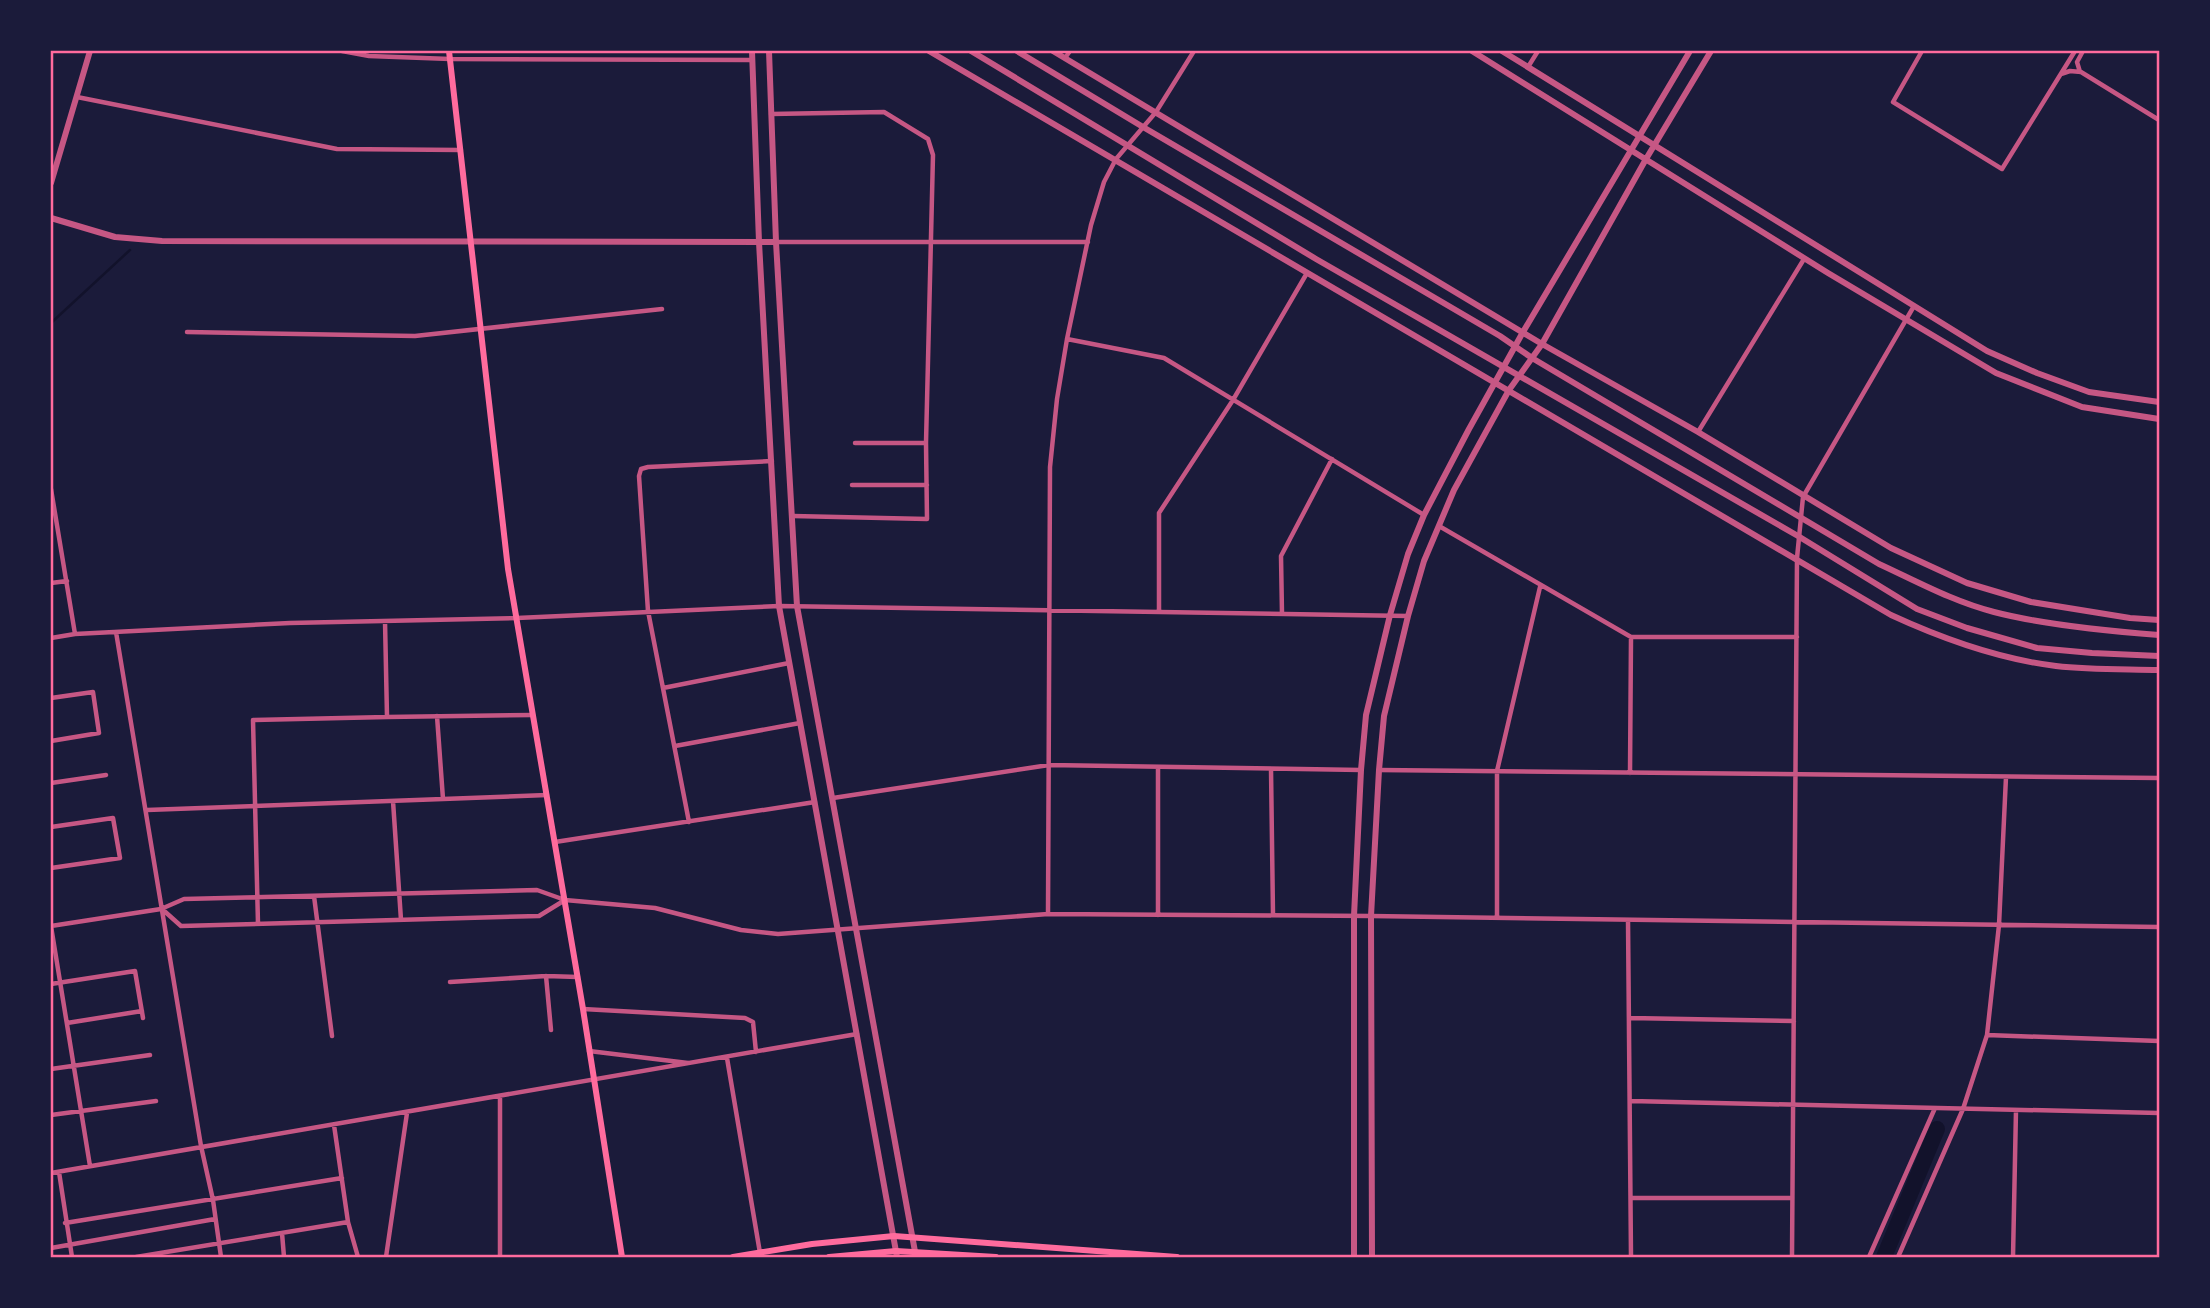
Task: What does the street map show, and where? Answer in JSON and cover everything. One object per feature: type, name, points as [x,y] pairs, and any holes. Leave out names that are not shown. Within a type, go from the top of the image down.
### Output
[{"type":"main road","points":[[450,55],[508,569],[578,977],[622,1257]]},
{"type":"main road","points":[[733,1257],[812,1244],[894,1236],[1177,1257]]},
{"type":"main road","points":[[829,1257],[897,1254],[996,1257]]},
{"type":"street","points":[[51,183],[90,51]]},
{"type":"street","points":[[342,51],[369,56],[752,61]]},
{"type":"street","points":[[752,51],[758,242],[779,606],[897,1254]]},
{"type":"street","points":[[769,51],[776,242],[797,606],[915,1254]]},
{"type":"street","points":[[929,51],[1891,615],[1940,637],[2019,660],[2057,666],[2159,670]]},
{"type":"street","points":[[971,51],[1316,259],[1798,536],[1917,609],[1966,628],[2037,648],[2159,656]]},
{"type":"street","points":[[1017,51],[1879,564],[1993,612],[2066,625],[2159,635]]},
{"type":"street","points":[[1053,51],[1542,344],[1698,432],[1891,548],[1966,583],[2031,602],[2159,620]]},
{"type":"street","points":[[1065,58],[1070,51]]},
{"type":"street","points":[[1048,915],[1050,467],[1067,339],[1104,182],[1116,159],[1156,112],[1194,51]]},
{"type":"street","points":[[1472,51],[1804,258],[1996,373],[2082,407],[2159,419]]},
{"type":"street","points":[[1502,51],[1987,351],[2089,392],[2159,402]]},
{"type":"street","points":[[1528,67],[1538,51]]},
{"type":"street","points":[[1354,1257],[1354,916],[1361,770],[1366,715],[1390,615],[1408,554],[1424,515],[1494,382],[1690,51]]},
{"type":"street","points":[[1372,1257],[1371,916],[1379,770],[1384,716],[1408,615],[1424,561],[1454,490],[1510,390],[1542,344],[1646,159],[1712,51]]},
{"type":"street","points":[[1922,51],[1893,102],[2003,169],[2075,51]]},
{"type":"street","points":[[2081,72],[2077,62],[2083,51]]},
{"type":"street","points":[[2060,75],[2069,71],[2081,72],[2159,120]]},
{"type":"street","points":[[77,97],[337,149],[461,150]]},
{"type":"street","points":[[771,114],[884,112],[928,139],[933,155],[926,443],[927,519],[793,516]]},
{"type":"street","points":[[51,218],[115,237],[162,241],[1088,242]]},
{"type":"street","points":[[1698,432],[1804,258]]},
{"type":"street","points":[[1159,612],[1159,513],[1233,400],[1308,272]]},
{"type":"street","points":[[1792,1257],[1797,558],[1800,516],[1803,497],[1914,306]]},
{"type":"street","points":[[187,332],[415,337],[662,309]]},
{"type":"street","points":[[1067,339],[1164,358],[1424,515]]},
{"type":"street","points":[[855,443],[926,443]]},
{"type":"street","points":[[1282,614],[1281,555],[1332,459]]},
{"type":"street","points":[[689,822],[649,611],[639,476],[641,469],[772,461]]},
{"type":"street","points":[[852,485],[927,485]]},
{"type":"street","points":[[51,489],[75,634]]},
{"type":"street","points":[[1438,525],[1630,637],[1797,638]]},
{"type":"street","points":[[51,540],[60,539]]},
{"type":"street","points":[[51,583],[67,581]]},
{"type":"street","points":[[1497,918],[1497,771],[1540,586]]},
{"type":"street","points":[[51,638],[116,632],[779,606],[1408,615]]},
{"type":"street","points":[[385,621],[387,717]]},
{"type":"street","points":[[116,632],[221,1257]]},
{"type":"street","points":[[1630,637],[1630,773]]},
{"type":"street","points":[[663,688],[789,663]]},
{"type":"street","points":[[51,698],[93,692],[99,733],[51,741]]},
{"type":"street","points":[[258,924],[253,720],[533,715]]},
{"type":"street","points":[[437,716],[443,799]]},
{"type":"street","points":[[675,746],[800,723]]},
{"type":"street","points":[[832,799],[1049,765],[1361,770]]},
{"type":"street","points":[[1158,767],[1158,915]]},
{"type":"street","points":[[1271,769],[1273,915]]},
{"type":"street","points":[[1379,770],[2159,778]]},
{"type":"street","points":[[51,783],[106,775]]},
{"type":"street","points":[[1898,1257],[1963,1109],[1987,1035],[2000,925],[2006,777]]},
{"type":"street","points":[[146,810],[547,795]]},
{"type":"street","points":[[393,800],[401,919]]},
{"type":"street","points":[[555,842],[815,802]]},
{"type":"street","points":[[51,827],[113,818],[120,858],[51,868]]},
{"type":"street","points":[[90,1166],[51,926],[161,909],[184,899],[537,890],[565,900],[655,908],[753,932],[778,934],[1048,915],[1371,916],[2159,927]]},
{"type":"street","points":[[314,896],[332,1036]]},
{"type":"street","points":[[161,909],[181,926],[539,916],[565,900]]},
{"type":"street","points":[[1628,920],[1631,1257]]},
{"type":"street","points":[[51,984],[135,971],[143,1018]]},
{"type":"street","points":[[450,982],[546,976],[578,977]]},
{"type":"street","points":[[546,976],[551,1030]]},
{"type":"street","points":[[583,1009],[745,1018],[753,1022],[756,1052]]},
{"type":"street","points":[[67,1023],[142,1011]]},
{"type":"street","points":[[1630,1018],[1794,1021]]},
{"type":"street","points":[[51,1173],[857,1034]]},
{"type":"street","points":[[1987,1035],[2159,1041]]},
{"type":"street","points":[[588,1051],[693,1063]]},
{"type":"street","points":[[51,1069],[150,1055]]},
{"type":"street","points":[[727,1058],[760,1253]]},
{"type":"street","points":[[500,1097],[500,1257]]},
{"type":"street","points":[[51,1115],[156,1101]]},
{"type":"street","points":[[1631,1101],[2159,1113]]},
{"type":"street","points":[[1869,1257],[1935,1108]]},
{"type":"street","points":[[2013,1257],[2016,1110]]},
{"type":"street","points":[[386,1257],[407,1113]]},
{"type":"street","points":[[334,1125],[348,1222],[358,1257]]},
{"type":"street","points":[[59,1172],[72,1257]]},
{"type":"street","points":[[65,1223],[342,1178]]},
{"type":"street","points":[[1631,1198],[1792,1198]]},
{"type":"street","points":[[51,1248],[215,1219]]},
{"type":"street","points":[[135,1257],[348,1222]]},
{"type":"street","points":[[282,1233],[284,1257]]},
{"type":"waterway","points":[[51,323],[130,250]]},
{"type":"waterway","points":[[1884,1257],[1937,1129]]}]
